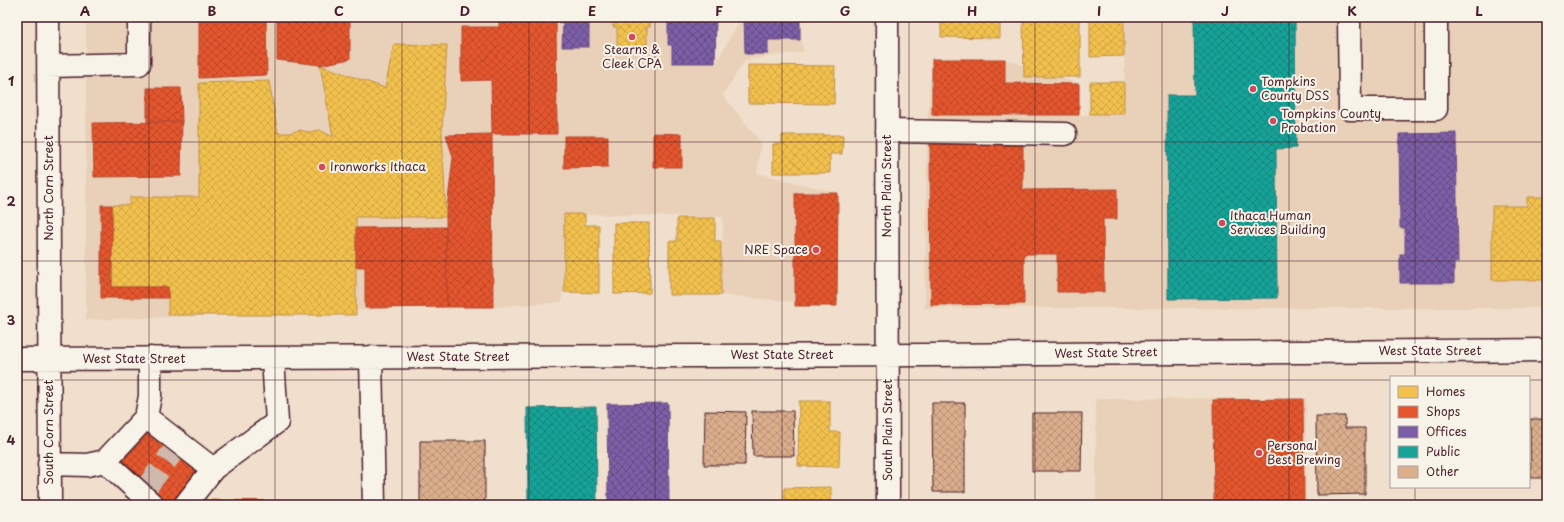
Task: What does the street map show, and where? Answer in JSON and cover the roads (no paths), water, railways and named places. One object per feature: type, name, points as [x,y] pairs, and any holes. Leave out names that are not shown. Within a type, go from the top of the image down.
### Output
[{"type":"street","name":"North Corn Street","points":[[48,17],[49,359]]},
{"type":"street","points":[[49,66],[139,64],[139,17]]},
{"type":"street","name":"North Plain Street","points":[[887,17],[888,355]]},
{"type":"street","points":[[1350,17],[1350,109],[1436,109],[1436,17]]},
{"type":"street","points":[[887,130],[1066,134]]},
{"type":"street","name":"West State Street","points":[[17,359],[1547,350]]},
{"type":"street","name":"South Plain Street","points":[[888,355],[888,505]]},
{"type":"street","points":[[50,464],[87,466],[105,461],[146,417],[150,396],[150,358]]},
{"type":"street","points":[[185,505],[213,469],[277,422],[273,358]]},
{"type":"street","points":[[371,358],[374,505]]},
{"type":"street","name":"South Corn Street","points":[[49,359],[50,505]]},
{"type":"street","points":[[146,417],[178,446],[213,469]]},
{"type":"street","points":[[105,461],[147,496]]},
{"type":"tunnel","points":[[146,488],[175,449]]},
{"type":"place","name":"Stearns & Cleek CPA","points":[[632,37]]},
{"type":"place","name":"Tompkins County DSS","points":[[1253,89]]},
{"type":"place","name":"Tompkins County Probation","points":[[1273,121]]},
{"type":"place","name":"Ironworks Ithaca","points":[[322,167]]},
{"type":"place","name":"Ithaca Human Services Building","points":[[1222,223]]},
{"type":"place","name":"NRE Space","points":[[816,250]]},
{"type":"place","name":"Personal Best Brewing","points":[[1259,453]]}]
